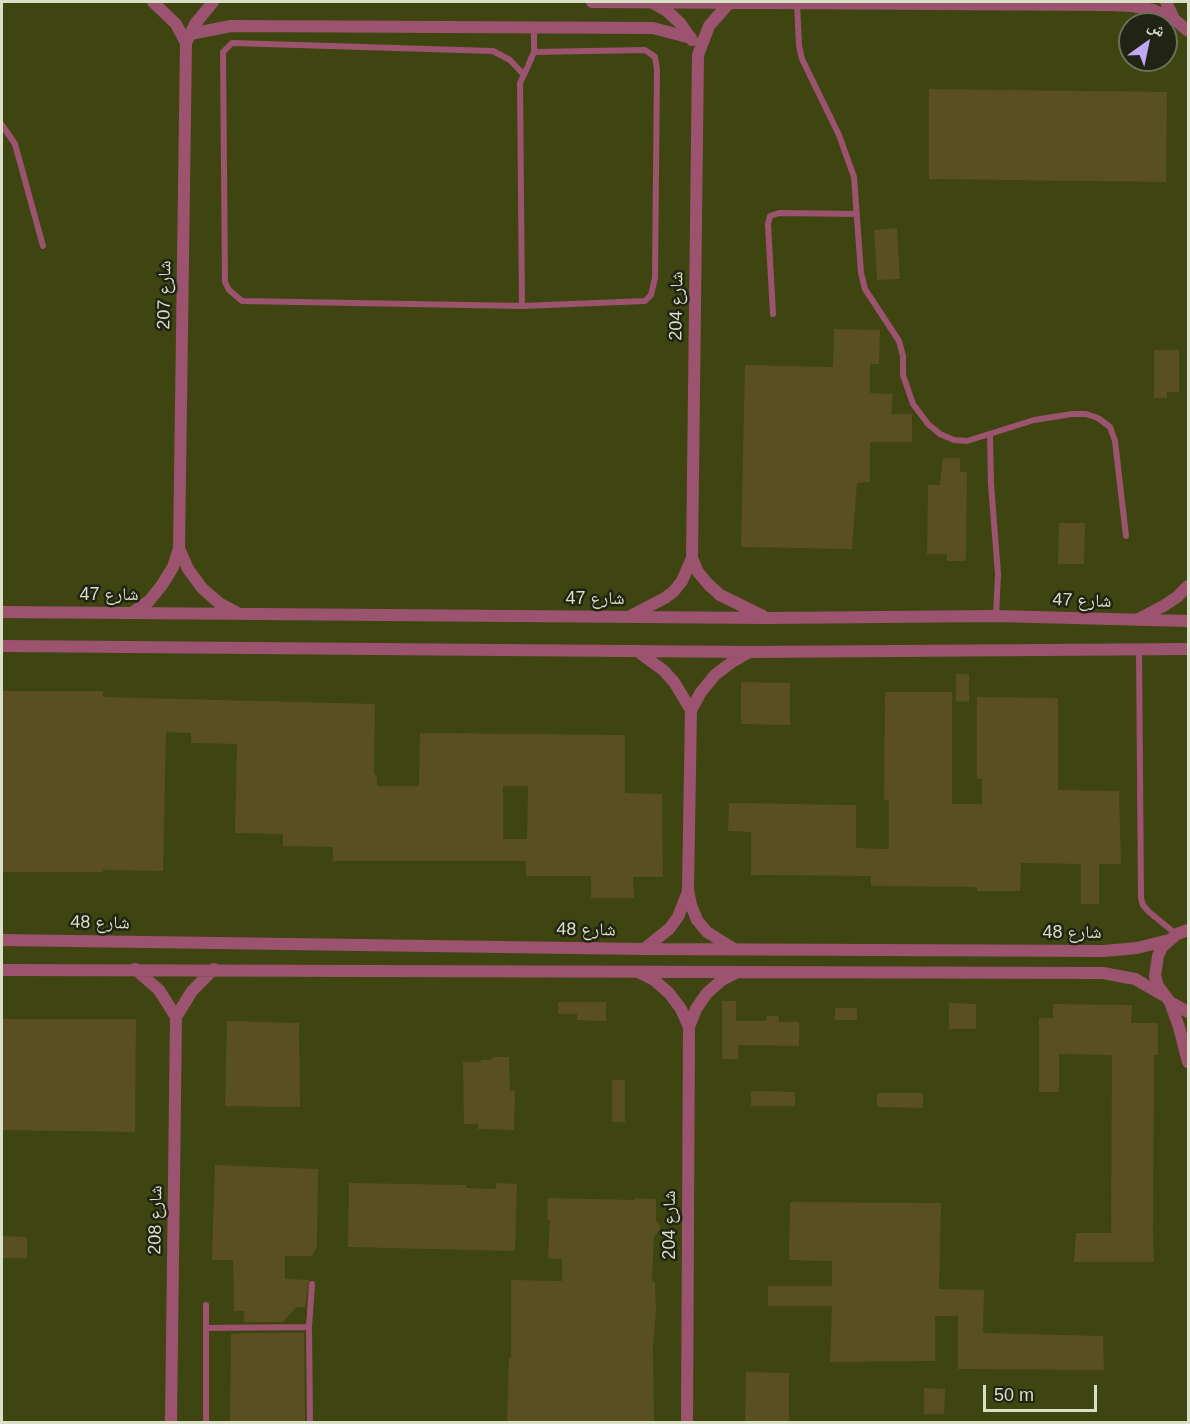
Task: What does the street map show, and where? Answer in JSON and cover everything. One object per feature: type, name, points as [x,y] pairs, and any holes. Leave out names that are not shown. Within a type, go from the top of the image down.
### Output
[{"type":"street","points":[[153,2],[188,38]]},
{"type":"street","points":[[188,38],[201,16],[213,2]]},
{"type":"street","points":[[592,2],[1109,5],[1153,10],[1182,26]]},
{"type":"street","name":"شارع 204","points":[[651,2],[667,11],[680,23],[691,38],[698,55]]},
{"type":"street","name":"شارع 204","points":[[627,617],[674,591],[682,581],[692,558],[698,55],[709,26],[730,2]]},
{"type":"street","points":[[1166,2],[1188,39]]},
{"type":"street","points":[[188,38],[231,26],[653,28],[691,38]]},
{"type":"street","name":"شارع 207","points":[[132,613],[149,601],[162,585],[173,567],[179,548],[188,38]]},
{"type":"street","name":"شارع 207","points":[[179,548],[188,569],[202,588],[219,603],[239,614]]},
{"type":"street","points":[[692,558],[703,578],[720,594],[767,618]]},
{"type":"street","points":[[1135,621],[1165,606],[1188,586]]},
{"type":"street","name":"شارع 47","points":[[2,612],[767,618],[996,616],[1188,621]]},
{"type":"street","points":[[2,646],[750,652],[1188,649]]},
{"type":"street","points":[[637,651],[669,676],[684,696],[691,711],[688,890],[691,905],[702,926],[735,950]]},
{"type":"street","points":[[691,711],[701,692],[715,675],[750,652]]},
{"type":"street","points":[[644,949],[669,929],[678,917],[688,890]]},
{"type":"street","points":[[1178,935],[1162,947],[1155,966],[1158,986],[1179,1027],[1188,1062]]},
{"type":"street","name":"شارع 48","points":[[2,940],[735,950],[1104,951],[1137,948],[1178,935]]},
{"type":"street","points":[[135,969],[159,990],[176,1017],[192,991],[214,969]]},
{"type":"street","points":[[2,970],[1103,973],[1135,979],[1188,1012]]},
{"type":"street","name":"شارع 204","points":[[636,971],[654,980],[669,993],[681,1009],[689,1028]]},
{"type":"street","name":"شارع 204","points":[[687,1422],[689,1028],[696,1009],[707,993],[722,980],[740,972]]},
{"type":"street","name":"شارع 208","points":[[171,1422],[176,1017]]},
{"type":"lane","points":[[797,3],[798,38],[802,59],[845,150],[854,177],[861,273],[866,290],[899,341],[903,356],[903,375],[913,404],[928,424],[940,434],[954,440],[967,441],[1034,420],[1072,414],[1098,417],[1110,427],[1115,441],[1126,536]]},
{"type":"lane","points":[[522,306],[520,83],[534,52],[534,28]]},
{"type":"lane","points":[[524,75],[510,60],[493,51],[232,43],[223,52],[225,282],[229,290],[242,301],[522,306],[645,302],[651,295],[655,278],[657,69],[655,57],[645,50],[534,52]]},
{"type":"lane","points":[[2,125],[15,144],[43,246]]},
{"type":"lane","points":[[773,314],[768,224],[770,216],[779,213],[857,214]]},
{"type":"lane","points":[[990,435],[991,484],[998,574],[996,616]]},
{"type":"lane","points":[[1139,650],[1141,898],[1149,912],[1178,935]]},
{"type":"lane","points":[[310,1422],[309,1327],[312,1284]]},
{"type":"lane","points":[[206,1305],[206,1422]]},
{"type":"lane","points":[[206,1328],[309,1327]]},
{"type":"shaded area","points":[[2,2],[1188,2],[1188,1422],[2,1422]]},
{"type":"building","points":[[929,89],[1167,92],[1166,182],[929,179]]},
{"type":"building","points":[[897,228],[900,279],[877,280],[874,230]]},
{"type":"building","points":[[834,329],[880,330],[879,364],[870,364],[870,393],[893,394],[891,414],[912,414],[912,442],[870,442],[870,482],[857,483],[852,549],[741,547],[745,365],[833,367]]},
{"type":"building","points":[[1154,350],[1179,350],[1179,392],[1167,392],[1167,398],[1154,398]]},
{"type":"building","points":[[943,458],[960,458],[960,472],[967,472],[966,561],[947,561],[947,554],[927,554],[928,485],[940,485]]},
{"type":"building","points":[[1059,523],[1085,523],[1084,564],[1058,564]]},
{"type":"building","points":[[956,674],[969,674],[969,702],[956,701]]},
{"type":"building","points":[[741,682],[790,683],[790,725],[741,724]]},
{"type":"building","points":[[2,691],[103,691],[103,697],[375,704],[374,775],[377,775],[377,786],[419,786],[420,733],[625,735],[625,793],[662,794],[663,877],[633,877],[634,898],[591,898],[591,876],[526,876],[526,861],[333,861],[333,847],[283,846],[283,834],[235,833],[237,744],[191,743],[191,733],[166,732],[163,871],[2,872]],"holes":[[[503,786],[528,786],[527,839],[503,839]]]},
{"type":"building","points":[[885,692],[952,692],[952,804],[982,804],[982,779],[977,779],[977,697],[1058,698],[1058,790],[1119,791],[1121,864],[1099,864],[1099,904],[1081,904],[1081,864],[1021,863],[1020,891],[977,891],[977,887],[871,886],[871,876],[751,875],[751,832],[728,831],[729,803],[856,805],[856,848],[889,849],[889,800],[884,800]]},
{"type":"building","points":[[722,1001],[736,1001],[736,1021],[766,1021],[767,1016],[779,1016],[779,1022],[799,1022],[799,1046],[738,1045],[738,1059],[722,1059]]},
{"type":"building","points":[[558,1002],[606,1002],[606,1021],[577,1020],[577,1014],[558,1014]]},
{"type":"building","points":[[949,1003],[976,1004],[976,1029],[949,1029]]},
{"type":"building","points":[[1053,1004],[1132,1005],[1131,1023],[1158,1023],[1158,1055],[1154,1055],[1154,1262],[1074,1262],[1076,1233],[1111,1233],[1112,1055],[1059,1054],[1059,1092],[1039,1092],[1039,1018],[1053,1018]]},
{"type":"building","points":[[835,1008],[857,1008],[857,1020],[835,1020]]},
{"type":"building","points":[[2,1019],[136,1019],[135,1132],[2,1130]]},
{"type":"building","points":[[227,1021],[299,1023],[300,1107],[225,1106]]},
{"type":"building","points":[[493,1057],[509,1057],[510,1091],[515,1091],[514,1130],[478,1129],[478,1124],[464,1124],[463,1062],[481,1062],[481,1060],[491,1060]]},
{"type":"building","points":[[612,1080],[625,1080],[625,1122],[612,1122]]},
{"type":"building","points":[[751,1091],[795,1092],[795,1106],[751,1106]]},
{"type":"building","points":[[877,1093],[923,1093],[923,1108],[877,1107]]},
{"type":"building","points":[[215,1165],[318,1169],[317,1246],[312,1256],[285,1256],[285,1279],[309,1280],[305,1307],[296,1307],[283,1322],[244,1322],[244,1311],[234,1311],[233,1260],[212,1260]]},
{"type":"building","points":[[349,1183],[466,1185],[466,1188],[496,1189],[496,1183],[517,1184],[515,1251],[348,1247]]},
{"type":"building","points":[[548,1198],[656,1199],[656,1221],[660,1225],[660,1230],[654,1236],[652,1282],[655,1282],[656,1310],[653,1348],[654,1422],[507,1422],[509,1358],[511,1358],[511,1280],[562,1281],[562,1259],[548,1258],[550,1220],[547,1220]]},
{"type":"building","points":[[790,1202],[941,1203],[939,1289],[984,1290],[983,1333],[1103,1336],[1104,1370],[958,1369],[958,1316],[935,1316],[935,1361],[830,1362],[832,1306],[768,1306],[768,1286],[832,1286],[832,1261],[789,1260]]},
{"type":"building","points":[[2,1236],[27,1237],[27,1258],[2,1258]]},
{"type":"building","points":[[304,1333],[305,1422],[230,1422],[231,1334]]},
{"type":"building","points":[[746,1372],[789,1373],[789,1422],[745,1422]]},
{"type":"building","points":[[924,1388],[945,1389],[944,1414],[924,1414]]}]
